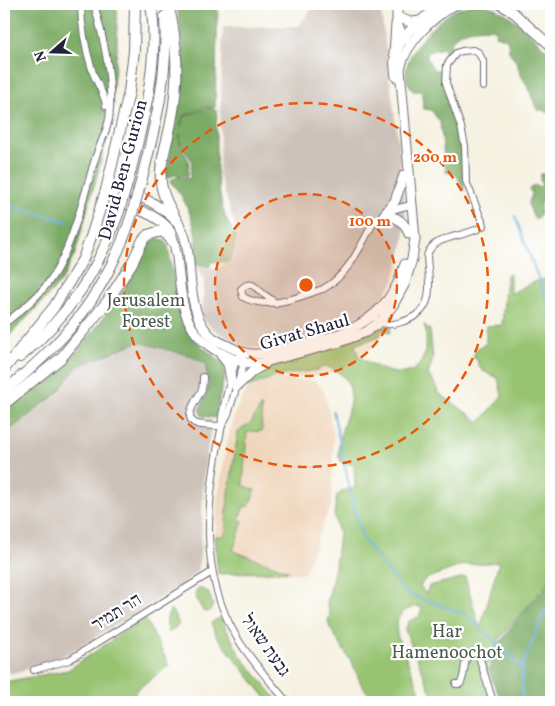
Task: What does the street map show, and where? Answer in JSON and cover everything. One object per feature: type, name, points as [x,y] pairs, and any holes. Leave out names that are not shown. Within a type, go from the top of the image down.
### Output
[{"type":"main road","points":[[4,370],[46,318],[71,280],[83,258],[92,234],[106,190],[129,92],[134,50],[134,4]]},
{"type":"main road","name":"David Ben-Gurion","points":[[4,370],[40,340],[71,305],[95,268],[118,211],[145,112],[151,73],[152,4]]},
{"type":"main road","points":[[166,4],[176,48],[176,75],[172,120],[161,170],[161,181],[179,225]]},
{"type":"main road","name":"David Ben-Gurion","points":[[4,392],[53,347],[89,302],[116,257],[132,214],[154,131],[163,83],[166,4]]},
{"type":"main road","points":[[4,404],[61,358],[83,333],[107,302],[132,263],[143,240],[148,235],[160,231],[166,234],[174,243]]},
{"type":"street","points":[[81,4],[89,58],[106,106]]},
{"type":"street","points":[[4,324],[32,301],[49,282],[64,254],[78,217],[98,148],[107,130],[110,110],[109,90],[104,44],[94,4]]},
{"type":"street","points":[[408,38],[422,21],[445,4]]},
{"type":"street","points":[[408,38],[458,4]]},
{"type":"street","points":[[500,4],[514,13],[551,46]]},
{"type":"street","points":[[510,4],[551,39]]},
{"type":"street","points":[[398,13],[410,22],[422,21]]},
{"type":"street","points":[[398,13],[408,38]]},
{"type":"street","points":[[395,58],[394,35],[398,13]]},
{"type":"street","name":"Givat Shaul","points":[[241,359],[254,364],[355,337],[366,332],[393,305],[409,271],[415,239],[404,175],[395,58],[408,38]]},
{"type":"street","name":"Givat Shaul","points":[[241,359],[335,336],[377,319],[393,291],[403,270],[409,234],[410,205],[400,69],[408,38]]},
{"type":"street","points":[[377,319],[388,325],[399,323],[420,313],[425,307],[429,293],[428,250],[438,242],[482,226],[482,221],[466,181],[465,146],[446,83],[447,65],[456,53],[462,50],[478,52],[483,61],[483,87]]},
{"type":"street","points":[[276,304],[250,284],[245,285],[241,289],[241,293],[249,300],[258,303],[276,304],[329,286],[350,264],[372,225],[395,201],[404,175]]},
{"type":"street","points":[[106,190],[126,191],[149,201],[162,208],[179,225],[186,240],[195,307],[200,320],[213,338],[241,359]]},
{"type":"street","points":[[106,190],[116,198],[153,216],[163,223],[172,234],[185,315],[200,340],[215,350],[228,364],[234,383],[273,360]]},
{"type":"street","points":[[384,214],[410,205]]},
{"type":"street","points":[[384,214],[399,219],[406,226],[409,234]]},
{"type":"street","points":[[215,350],[241,359]]},
{"type":"street","name":"Givat Shaul","points":[[222,426],[228,414],[241,359]]},
{"type":"street","points":[[203,377],[201,390],[191,407],[191,419],[194,423],[222,426]]},
{"type":"street","name":"גבעת שאול","points":[[222,426],[213,470],[208,509],[212,572],[224,611],[236,637],[252,660],[287,702]]},
{"type":"street","name":"הר תמיר","points":[[34,670],[68,660],[212,572]]},
{"type":"street","points":[[456,684],[460,684],[464,678],[466,657],[473,652],[478,653],[493,702]]},
{"type":"shaded area","points":[[315,4],[380,4],[406,215],[404,241],[394,281],[384,295],[367,311],[347,324],[312,336],[259,348],[240,345],[215,330],[202,318],[204,281],[198,267],[214,269],[233,259],[239,239],[219,174],[223,27],[299,26]]},
{"type":"shaded area","points":[[138,343],[205,363],[207,374],[205,386],[198,400],[196,412],[200,418],[212,420],[204,470],[200,557],[197,571],[182,585],[65,655],[46,664],[9,674],[4,651],[4,577],[11,552],[4,504],[4,436],[59,394],[77,368]]},
{"type":"shaded area","points":[[278,378],[315,381],[324,391],[334,436],[331,506],[305,573],[218,574],[215,536],[217,504],[226,447],[234,414],[248,387]]},
{"type":"green space","points":[[4,4],[117,4],[117,49],[107,139],[75,254],[62,280],[4,341]]},
{"type":"green space","points":[[177,4],[218,4],[215,108],[207,107],[183,116],[181,126],[183,117],[209,108],[217,111],[216,152],[220,196],[227,221],[237,238],[233,254],[228,262],[210,262],[210,267],[194,264],[197,243],[192,220],[188,208],[176,188],[169,181],[180,176],[190,179],[192,161],[181,144],[180,134],[180,145],[189,161],[188,176],[178,174],[167,178],[166,176],[179,106],[183,53]]},
{"type":"green space","points":[[475,4],[486,5],[507,15],[551,54],[551,114],[537,110],[517,63],[508,50],[507,39],[495,35],[496,29],[464,31],[453,39],[450,46],[451,54],[447,59],[444,48],[428,52],[427,58],[434,70],[444,69],[448,97],[447,106],[455,112],[463,153],[464,191],[457,175],[446,172],[440,122],[431,110],[423,109],[422,91],[413,91],[406,73],[416,47],[437,23],[460,8]]},
{"type":"green space","points":[[551,152],[551,202],[549,195],[544,194],[543,202],[540,202],[540,215],[535,220],[528,204],[532,194],[529,189],[535,185],[539,188],[542,184],[540,180],[541,174],[549,173],[547,159]]},
{"type":"green space","name":"Jerusalem Forest","points":[[157,238],[164,240],[168,246],[180,316],[186,328],[194,340],[224,364],[225,374],[215,418],[202,416],[199,410],[209,387],[205,363],[190,356],[138,342],[77,367],[58,393],[4,435],[4,412],[62,366],[84,343],[122,293],[149,244]]},
{"type":"green space","name":"Har Hamenoochot","points":[[510,274],[510,294],[531,283],[551,277],[551,571],[548,582],[501,637],[486,666],[492,702],[435,702],[405,630],[409,621],[419,617],[422,608],[417,606],[406,610],[400,616],[397,624],[397,635],[424,702],[376,702],[362,686],[353,665],[330,628],[328,621],[330,614],[327,603],[335,567],[339,534],[334,514],[337,495],[341,494],[341,491],[355,488],[354,465],[341,462],[339,451],[340,439],[350,401],[350,390],[346,380],[334,370],[325,367],[318,370],[278,376],[247,387],[263,369],[274,363],[378,328],[391,326],[390,333],[384,330],[381,331],[380,336],[355,345],[359,357],[390,372],[405,373],[419,365],[423,358],[426,342],[424,324],[430,330],[433,359],[428,374],[438,388],[437,392],[480,422],[502,396],[498,378],[481,369],[477,359],[473,358],[476,349],[486,344],[486,326],[502,325],[506,275]],"holes":[[[499,562],[480,629],[465,577],[429,586],[426,594],[420,586],[425,579],[463,565]]]},
{"type":"green space","points":[[261,406],[262,431],[247,432],[243,485],[255,490],[249,507],[244,506],[239,519],[243,521],[233,551],[289,571],[218,574],[215,536],[225,536],[227,506],[238,432],[251,423]]},
{"type":"green space","points":[[4,516],[10,554],[4,574]]},
{"type":"green space","points":[[551,577],[551,702],[502,702],[489,672],[491,660],[504,637],[549,583]]},
{"type":"green space","points":[[199,588],[208,592],[213,604],[211,610],[207,612],[203,611],[195,596]]},
{"type":"green space","points":[[171,609],[179,624],[169,633],[167,621]]},
{"type":"green space","points":[[145,618],[169,665],[134,692],[141,702],[4,702],[4,682],[68,670]]},
{"type":"green space","points":[[221,619],[240,655],[279,702],[269,702],[216,635],[211,623]]},
{"type":"waterway","points":[[4,204],[69,222]]},
{"type":"waterway","points":[[515,216],[551,312]]},
{"type":"waterway","points":[[333,411],[362,538],[406,593],[465,614],[522,667]]},
{"type":"waterway","points":[[522,702],[522,667],[551,599]]}]
